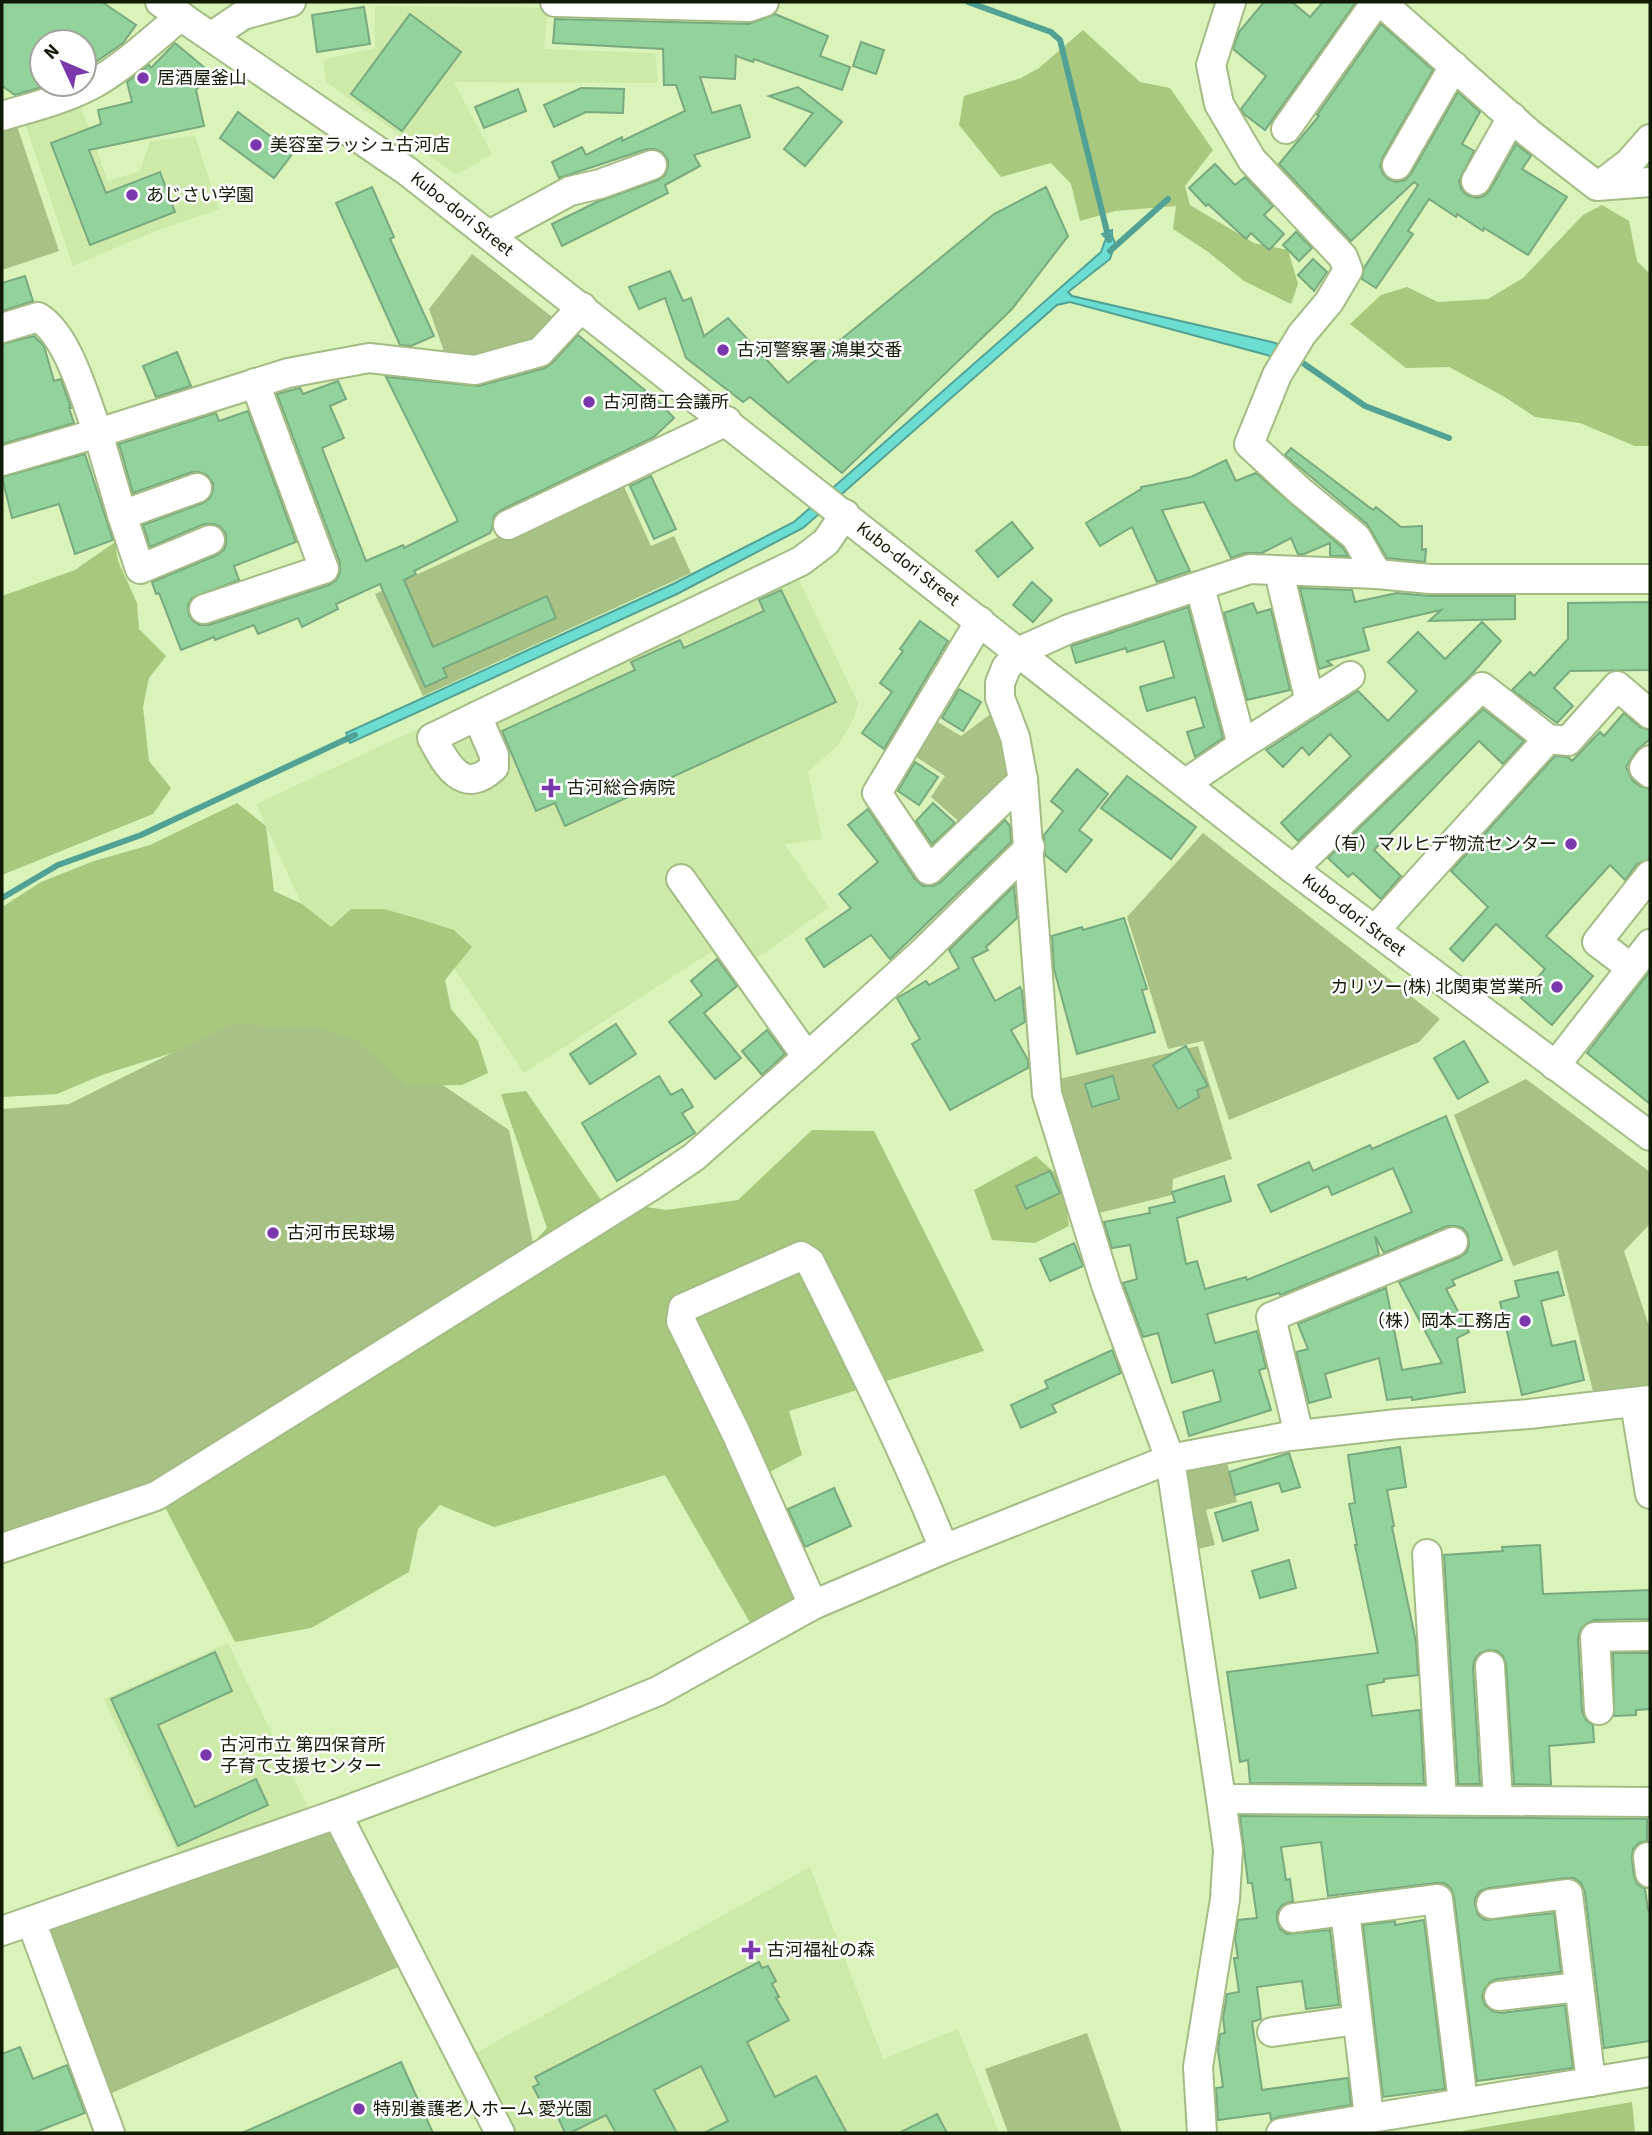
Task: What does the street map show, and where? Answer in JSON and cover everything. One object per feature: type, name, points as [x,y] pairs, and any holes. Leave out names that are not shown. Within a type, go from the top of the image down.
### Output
[{"type":"street","points":[[212,36],[243,15],[291,2]]},
{"type":"street","points":[[555,2],[749,7],[764,2]]},
{"type":"street","points":[[1231,2],[1212,65],[1219,104],[1252,160],[1343,257],[1348,270],[1329,302],[1303,334],[1277,375],[1249,444],[1356,537],[1377,574]]},
{"type":"street","points":[[1286,130],[1376,2]]},
{"type":"street","points":[[1381,2],[1512,117],[1597,186],[1650,182]]},
{"type":"street","points":[[2,116],[61,99],[95,83],[127,61],[171,9]]},
{"type":"street","name":"Kubo-dori Street","points":[[171,9],[407,171],[1020,651],[1293,869],[1650,1136]]},
{"type":"street","points":[[1397,165],[1454,66]]},
{"type":"street","points":[[1476,181],[1512,117]]},
{"type":"street","points":[[1597,186],[1629,163],[1650,139]]},
{"type":"street","points":[[489,235],[570,191],[600,184],[652,165]]},
{"type":"street","points":[[2,461],[288,373],[369,358],[475,370],[540,352],[582,307]]},
{"type":"street","points":[[2,328],[38,317],[50,324],[65,351],[97,433],[140,569],[210,540]]},
{"type":"street","points":[[204,609],[324,569],[255,383]]},
{"type":"street","points":[[508,525],[727,422]]},
{"type":"street","points":[[122,515],[197,488]]},
{"type":"street","points":[[477,716],[801,561],[826,542],[845,514]]},
{"type":"street","points":[[1202,2133],[1198,2067],[1224,1899],[1228,1850],[1221,1799],[1170,1459],[1106,1285],[1047,1094],[1023,780],[1015,737],[1000,698],[1000,683],[1006,668],[1020,651],[1069,629],[1250,569],[1430,579],[1650,579]]},
{"type":"street","points":[[1279,572],[1310,702]]},
{"type":"street","points":[[1200,587],[1242,745]]},
{"type":"street","points":[[980,621],[877,793],[929,870],[1023,780]]},
{"type":"street","points":[[1186,783],[1350,676]]},
{"type":"street","points":[[1293,869],[1482,687],[1548,739],[1568,741],[1617,686],[1650,714]]},
{"type":"street","points":[[1375,930],[1548,739]]},
{"type":"street","points":[[1650,760],[1644,768],[1650,773]]},
{"type":"street","points":[[2,1548],[156,1496],[694,1157],[921,954],[1030,847]]},
{"type":"street","points":[[1631,968],[1597,942],[1650,875]]},
{"type":"street","points":[[681,879],[807,1057]]},
{"type":"street","points":[[1555,1066],[1650,944]]},
{"type":"street","points":[[1299,1435],[1271,1317],[1453,1242]]},
{"type":"street","points":[[813,1605],[736,1433],[681,1321],[683,1308],[801,1256],[810,1262],[864,1371],[921,1492],[944,1549]]},
{"type":"street","points":[[2,1931],[337,1814],[588,1720],[658,1691],[813,1605],[944,1549],[1170,1459],[1299,1435],[1643,1401],[1650,1494]]},
{"type":"street","points":[[1427,1554],[1442,1800]]},
{"type":"street","points":[[1599,1710],[1595,1637],[1650,1636]]},
{"type":"street","points":[[1490,1666],[1498,1800]]},
{"type":"street","points":[[1221,1799],[1650,1802]]},
{"type":"street","points":[[337,1814],[500,2133]]},
{"type":"street","points":[[1650,1857],[1650,1872]]},
{"type":"street","points":[[1491,1904],[1568,1894],[1591,2082]]},
{"type":"street","points":[[1293,1918],[1438,1899],[1464,2102]]},
{"type":"street","points":[[1345,1911],[1369,2117]]},
{"type":"street","points":[[31,1921],[110,2133]]},
{"type":"street","points":[[1499,1996],[1579,1987]]},
{"type":"street","points":[[1272,2032],[1357,2020]]},
{"type":"street","points":[[1281,2133],[1650,2072]]},
{"type":"shaded area","points":[[375,6],[548,8],[544,49],[655,53],[658,83],[454,82],[492,154],[456,175],[326,82],[323,60],[375,48]]},
{"type":"shaded area","points":[[1083,30],[1140,82],[1170,88],[1213,150],[1185,186],[1190,205],[1254,243],[1288,250],[1298,284],[1291,304],[1244,281],[1207,251],[1173,229],[1176,206],[1115,211],[1080,221],[1071,184],[1051,163],[1001,177],[959,125],[964,96],[1021,78],[1039,68]]},
{"type":"shaded area","name":"あじさい学園","points":[[81,107],[108,181],[140,171],[150,141],[195,136],[219,209],[156,231],[73,266],[25,124]]},
{"type":"shaded area","points":[[17,126],[59,251],[2,270],[2,132]]},
{"type":"shaded area","points":[[1602,205],[1629,221],[1637,261],[1650,274],[1650,446],[1635,446],[1580,423],[1535,417],[1449,367],[1406,368],[1350,324],[1381,295],[1407,287],[1438,302],[1488,299],[1523,278],[1583,215]]},
{"type":"shaded area","points":[[472,254],[556,320],[536,345],[447,360],[429,309]]},
{"type":"shaded area","points":[[621,480],[651,546],[674,536],[691,573],[423,696],[375,594]]},
{"type":"shaded area","name":"古河総合病院","points":[[815,526],[838,545],[797,576],[858,703],[854,718],[838,745],[808,772],[822,839],[784,844],[829,907],[739,971],[720,946],[524,1073],[432,935],[338,984],[256,804],[783,559],[805,543]]},
{"type":"shaded area","points":[[115,542],[118,561],[137,603],[139,629],[166,656],[149,678],[143,707],[149,761],[171,788],[153,814],[2,875],[2,596],[75,570]]},
{"type":"shaded area","points":[[992,713],[1003,740],[1012,782],[964,826],[931,797],[945,776],[912,754],[931,718],[961,736]]},
{"type":"shaded area","points":[[237,803],[266,826],[274,891],[302,904],[331,927],[351,909],[384,909],[454,930],[472,947],[445,980],[451,1009],[478,1041],[488,1073],[462,1085],[406,1086],[354,1038],[310,1026],[274,1027],[233,1023],[175,1052],[102,1075],[57,1094],[2,1097],[2,907],[41,882],[94,861],[150,845]]},
{"type":"shaded area","points":[[1203,833],[1440,1019],[1419,1042],[1229,1120],[1203,1041],[1168,1049],[1127,917]]},
{"type":"shaded area","points":[[301,989],[509,1130],[536,1257],[156,1496],[2,1548],[2,1109],[69,1104]]},
{"type":"shaded area","points":[[1198,1046],[1232,1159],[1173,1179],[1172,1195],[1095,1214],[1059,1079]]},
{"type":"shaded area","points":[[1526,1079],[1650,1172],[1650,1224],[1624,1251],[1650,1329],[1650,1390],[1594,1395],[1557,1250],[1513,1266],[1454,1115]]},
{"type":"shaded area","points":[[526,1091],[601,1200],[666,1210],[738,1200],[812,1130],[874,1131],[984,1351],[789,1411],[802,1455],[745,1485],[800,1603],[752,1626],[665,1475],[494,1527],[440,1505],[418,1529],[409,1572],[311,1628],[235,1642],[155,1488],[494,1285],[547,1228],[501,1094]]},
{"type":"shaded area","points":[[1036,1156],[1063,1180],[1069,1226],[1035,1243],[992,1240],[974,1190]]},
{"type":"shaded area","points":[[1224,1451],[1237,1502],[1206,1510],[1215,1545],[1198,1549],[1177,1464]]},
{"type":"shaded area","name":"古河市立 第四保育所 子育て支援センター","points":[[228,1643],[309,1810],[178,1854],[104,1699]]},
{"type":"shaded area","points":[[327,1827],[398,1967],[105,2096],[41,1928]]},
{"type":"shaded area","name":"古河福祉の森","points":[[810,1867],[883,2059],[958,2029],[999,2133],[516,2133],[474,2054]]},
{"type":"shaded area","points":[[1087,2033],[1122,2133],[1008,2133],[985,2069]]},
{"type":"shaded area","points":[[1632,2102],[1635,2133],[1463,2133],[1463,2131]]},
{"type":"water","points":[[1112,230],[1115,243],[1110,259],[1068,292],[1072,296],[1272,342],[1300,352],[1294,365],[1267,355],[1070,302],[1057,305],[803,528],[677,594],[350,743],[346,733],[673,584],[794,522],[1101,252],[1106,238],[1102,234]]},
{"type":"building","points":[[2,2],[102,2],[136,25],[123,43],[98,60],[98,28],[28,28],[28,91],[15,95],[2,86]]},
{"type":"building","points":[[1264,2],[1292,2],[1310,17],[1323,2],[1356,2],[1265,130],[1241,109],[1266,76],[1233,49],[1239,32]]},
{"type":"building","points":[[364,7],[370,44],[317,52],[312,15]]},
{"type":"building","points":[[410,14],[461,52],[402,131],[351,94]]},
{"type":"building","points":[[775,14],[828,36],[820,56],[850,67],[842,90],[754,59],[753,62],[736,56],[735,79],[700,77],[712,113],[740,105],[750,137],[694,155],[700,166],[665,185],[668,193],[562,246],[552,224],[599,201],[658,180],[665,175],[668,160],[662,152],[647,149],[559,178],[552,162],[582,147],[586,155],[685,111],[676,85],[664,85],[663,49],[553,43],[555,19],[749,24]]},
{"type":"building","points":[[1381,24],[1433,70],[1383,157],[1380,166],[1383,174],[1396,182],[1405,180],[1411,174],[1458,92],[1480,112],[1462,144],[1474,151],[1459,181],[1461,189],[1467,195],[1477,198],[1490,190],[1516,144],[1531,156],[1522,169],[1567,197],[1528,255],[1484,228],[1483,231],[1457,214],[1456,217],[1429,199],[1408,231],[1413,234],[1376,288],[1362,279],[1364,268],[1418,185],[1414,182],[1351,241],[1279,164],[1319,116],[1317,115]]},
{"type":"building","points":[[861,42],[884,50],[876,74],[853,66]]},
{"type":"building","points":[[175,43],[211,73],[196,90],[204,126],[89,150],[106,193],[160,172],[175,212],[90,245],[51,143],[101,124],[98,110],[132,102],[127,82],[149,65],[151,68]]},
{"type":"building","points":[[798,87],[842,122],[805,166],[784,149],[813,113],[769,96]]},
{"type":"building","points":[[581,88],[624,89],[623,113],[586,112],[554,127],[544,105]]},
{"type":"building","points":[[518,89],[526,111],[484,128],[475,107]]},
{"type":"building","name":"美容室ラッシュ古河店","points":[[238,112],[293,153],[274,178],[220,138]]},
{"type":"building","points":[[1215,164],[1235,185],[1245,177],[1273,206],[1264,215],[1284,234],[1269,250],[1251,233],[1246,239],[1189,188]]},
{"type":"building","points":[[372,187],[394,237],[390,239],[434,336],[411,346],[400,345],[336,203]]},
{"type":"building","points":[[1046,187],[1068,236],[1012,309],[842,473],[750,397],[743,402],[686,358],[665,298],[639,309],[629,287],[670,271],[683,301],[691,298],[704,336],[728,318],[788,383],[994,214]]},
{"type":"building","points":[[1296,232],[1312,248],[1299,261],[1283,245]]},
{"type":"building","points":[[1313,259],[1327,272],[1314,291],[1298,275]]},
{"type":"building","points":[[25,276],[33,301],[2,311],[2,283]]},
{"type":"building","points":[[578,335],[658,401],[674,418],[654,437],[501,510],[494,516],[490,533],[414,571],[416,574],[404,580],[433,647],[547,596],[556,618],[443,668],[447,677],[425,687],[380,584],[336,604],[338,609],[302,627],[298,618],[258,634],[254,625],[181,650],[159,593],[156,594],[152,582],[217,555],[224,550],[226,534],[220,526],[204,524],[150,547],[143,525],[203,503],[210,498],[213,483],[207,475],[192,472],[133,493],[119,444],[216,413],[219,421],[248,411],[296,542],[234,566],[239,580],[192,598],[188,605],[189,615],[200,625],[209,625],[329,585],[340,573],[340,563],[277,394],[300,388],[303,394],[338,381],[346,399],[330,406],[344,438],[322,448],[366,561],[403,545],[404,548],[458,521],[386,377],[479,386],[545,368]]},
{"type":"building","points":[[34,336],[44,346],[54,381],[61,379],[74,423],[2,444],[2,344]]},
{"type":"building","points":[[177,352],[191,386],[156,397],[143,366]]},
{"type":"building","points":[[1291,448],[1373,510],[1376,507],[1401,527],[1422,526],[1425,562],[1387,558],[1367,524],[1285,455]]},
{"type":"building","points":[[85,454],[113,540],[75,554],[59,504],[12,518],[2,477]]},
{"type":"building","points":[[1226,460],[1236,481],[1256,473],[1343,548],[1348,556],[1330,556],[1330,543],[1298,554],[1291,538],[1262,553],[1245,553],[1231,558],[1204,502],[1162,510],[1190,571],[1157,582],[1132,527],[1100,546],[1086,523],[1141,487],[1191,477]]},
{"type":"building","points":[[651,476],[676,529],[654,539],[630,486]]},
{"type":"building","points":[[1012,522],[1033,548],[998,577],[976,551]]},
{"type":"building","points":[[1032,582],[1052,600],[1033,622],[1013,605]]},
{"type":"building","points":[[1300,588],[1352,590],[1355,602],[1397,593],[1430,596],[1515,596],[1515,619],[1429,621],[1441,610],[1363,628],[1369,650],[1327,661],[1332,665],[1319,669]]},
{"type":"building","points":[[781,590],[836,702],[565,826],[555,803],[536,811],[502,731],[635,670],[631,662],[680,640],[684,648],[764,611],[759,600]]},
{"type":"building","points":[[1650,602],[1650,670],[1570,671],[1554,688],[1573,706],[1557,723],[1512,690],[1530,672],[1534,676],[1568,639],[1568,603]]},
{"type":"building","points":[[1253,603],[1257,613],[1271,609],[1290,690],[1247,700],[1224,613]]},
{"type":"building","points":[[1188,607],[1223,738],[1195,757],[1187,732],[1204,727],[1195,697],[1147,711],[1140,687],[1174,677],[1164,641],[1127,652],[1126,648],[1076,663],[1071,646]]},
{"type":"building","points":[[920,621],[948,641],[884,749],[862,733],[892,692],[880,683]]},
{"type":"building","points":[[1482,622],[1501,641],[1471,675],[1298,841],[1281,823],[1351,756],[1330,734],[1309,755],[1302,747],[1283,767],[1266,750],[1358,691],[1388,721],[1417,691],[1388,662],[1418,632],[1445,659]]},
{"type":"building","points":[[959,689],[981,702],[963,731],[942,718]]},
{"type":"building","points":[[1483,709],[1524,741],[1503,764],[1479,741],[1374,850],[1401,876],[1381,899],[1353,873],[1348,877],[1328,858]]},
{"type":"building","points":[[1624,713],[1640,727],[1650,730],[1650,739],[1637,750],[1626,767],[1633,781],[1650,789],[1650,859],[1637,864],[1625,880],[1610,865],[1546,936],[1593,976],[1552,1025],[1521,998],[1545,969],[1496,924],[1463,961],[1450,949],[1488,907],[1451,871],[1555,756],[1568,757],[1572,761],[1600,732],[1604,736]]},
{"type":"building","points":[[915,762],[938,777],[919,805],[898,791]]},
{"type":"building","points":[[1077,769],[1108,794],[1079,830],[1092,840],[1066,872],[1045,855],[1044,835],[1063,811],[1051,801]]},
{"type":"building","points":[[1127,776],[1196,827],[1171,859],[1101,808]]},
{"type":"building","points":[[933,803],[955,823],[932,844],[916,821]]},
{"type":"building","points":[[868,809],[915,879],[923,886],[933,886],[941,882],[1005,820],[1010,826],[1011,842],[890,959],[871,935],[824,967],[806,939],[851,908],[839,894],[878,862],[848,825]]},
{"type":"building","points":[[1014,886],[1017,918],[986,947],[988,950],[972,958],[995,1001],[1020,987],[1025,1022],[1011,1030],[1028,1060],[1028,1068],[950,1110],[912,1044],[920,1039],[897,998],[926,981],[929,985],[959,968],[949,950]]},
{"type":"building","points":[[1124,918],[1147,989],[1142,990],[1155,1032],[1077,1054],[1054,969],[1052,936]]},
{"type":"building","points":[[717,959],[737,986],[704,1013],[741,1058],[715,1079],[669,1022],[702,995],[691,981]]},
{"type":"building","points":[[1650,971],[1650,1104],[1587,1053]]},
{"type":"building","points":[[616,1024],[636,1054],[590,1084],[570,1054]]},
{"type":"building","points":[[767,1030],[785,1054],[762,1075],[742,1051]]},
{"type":"building","points":[[1464,1041],[1488,1082],[1458,1099],[1434,1058]]},
{"type":"building","points":[[1186,1046],[1208,1086],[1197,1090],[1199,1097],[1178,1109],[1153,1065]]},
{"type":"building","points":[[659,1076],[671,1095],[682,1089],[693,1107],[682,1113],[695,1133],[617,1181],[582,1123]]},
{"type":"building","points":[[1113,1076],[1119,1099],[1092,1107],[1085,1084]]},
{"type":"building","points":[[1446,1116],[1502,1260],[1452,1280],[1455,1285],[1446,1289],[1469,1332],[1457,1338],[1465,1392],[1412,1400],[1412,1397],[1387,1400],[1379,1358],[1325,1374],[1331,1397],[1309,1403],[1296,1352],[1308,1349],[1298,1324],[1386,1288],[1402,1370],[1442,1363],[1399,1282],[1460,1257],[1467,1252],[1468,1235],[1463,1228],[1447,1226],[1384,1253],[1375,1236],[1379,1255],[1280,1295],[1279,1293],[1207,1314],[1215,1343],[1257,1331],[1266,1368],[1259,1370],[1271,1410],[1189,1436],[1183,1412],[1221,1401],[1213,1370],[1172,1383],[1158,1333],[1143,1337],[1123,1283],[1137,1279],[1130,1245],[1112,1248],[1104,1222],[1150,1213],[1149,1208],[1175,1202],[1172,1192],[1224,1176],[1231,1201],[1177,1218],[1186,1264],[1197,1261],[1205,1289],[1246,1277],[1247,1280],[1412,1212],[1393,1168],[1332,1195],[1328,1186],[1271,1212],[1258,1185],[1309,1162],[1313,1171],[1370,1145],[1372,1149]]},
{"type":"building","points":[[1050,1171],[1060,1193],[1026,1209],[1016,1186]]},
{"type":"building","points":[[1074,1243],[1083,1266],[1050,1281],[1040,1259]]},
{"type":"building","name":"（株）岡本工務店","points":[[1558,1272],[1564,1295],[1541,1301],[1552,1346],[1575,1341],[1584,1380],[1522,1395],[1500,1302],[1519,1297],[1515,1281]]},
{"type":"building","points":[[1112,1350],[1121,1373],[1052,1405],[1056,1412],[1021,1428],[1011,1405],[1048,1388],[1045,1381]]},
{"type":"building","points":[[1400,1447],[1406,1487],[1387,1490],[1416,1642],[1418,1675],[1384,1679],[1384,1682],[1367,1685],[1372,1716],[1420,1710],[1424,1784],[1250,1783],[1248,1760],[1240,1762],[1227,1672],[1378,1653],[1355,1545],[1349,1504],[1355,1503],[1348,1455]]},
{"type":"building","points":[[1289,1453],[1300,1487],[1282,1492],[1279,1483],[1235,1495],[1229,1472]]},
{"type":"building","points":[[834,1488],[851,1526],[805,1547],[788,1509]]},
{"type":"building","points":[[1251,1502],[1258,1530],[1223,1541],[1215,1513]]},
{"type":"building","points":[[1540,1545],[1543,1594],[1650,1590],[1650,1619],[1595,1620],[1581,1629],[1578,1638],[1582,1711],[1586,1720],[1593,1725],[1594,1742],[1549,1746],[1551,1785],[1514,1784],[1506,1664],[1497,1651],[1480,1653],[1473,1667],[1480,1784],[1458,1784],[1444,1555],[1503,1551],[1502,1547]]},
{"type":"building","points":[[1289,1560],[1296,1588],[1260,1598],[1252,1571]]},
{"type":"building","points":[[215,1652],[232,1691],[158,1725],[195,1807],[256,1779],[268,1805],[178,1846],[111,1699]]},
{"type":"building","points":[[1613,1653],[1650,1653],[1650,1709],[1636,1710],[1636,1715],[1614,1716]]},
{"type":"building","points":[[1240,1816],[1647,1819],[1647,1841],[1639,1843],[1633,1849],[1632,1859],[1634,1876],[1637,1884],[1645,1889],[1650,1910],[1650,2041],[1604,2048],[1585,1892],[1581,1883],[1574,1878],[1566,1878],[1489,1888],[1480,1891],[1475,1898],[1478,1915],[1485,1920],[1554,1913],[1561,1972],[1490,1982],[1482,1997],[1485,2005],[1492,2011],[1501,2013],[1565,2005],[1573,2068],[1477,2081],[1451,1888],[1444,1883],[1436,1883],[1328,1896],[1321,1842],[1281,1847],[1286,1880],[1290,1879],[1293,1901],[1282,1905],[1277,1912],[1277,1921],[1280,1929],[1287,1934],[1330,1930],[1339,2005],[1306,2009],[1302,1981],[1257,1987],[1261,2019],[1252,2022],[1262,2090],[1348,2078],[1351,2105],[1271,2120],[1270,2113],[1218,2120],[1216,2088],[1223,2087],[1218,2050],[1220,2034],[1225,2033],[1223,2018],[1227,1994],[1239,1992],[1234,1958],[1238,1958],[1235,1939],[1238,1920],[1257,1918],[1252,1883],[1248,1883]]},
{"type":"building","points":[[1424,1920],[1445,2089],[1383,2097],[1363,1925],[1395,1921],[1395,1925]]},
{"type":"building","points":[[759,1962],[762,1968],[768,1966],[776,1981],[772,1984],[779,1997],[776,1998],[789,2020],[747,2042],[775,2097],[816,2076],[847,2133],[704,2133],[728,2121],[701,2066],[654,2090],[677,2133],[616,2133],[606,2115],[565,2133],[557,2115],[552,2117],[545,2100],[541,2102],[533,2087],[539,2084],[535,2077]]},
{"type":"building","points":[[20,2047],[33,2079],[67,2065],[85,2113],[33,2133],[2,2133],[2,2054]]},
{"type":"building","name":"特別養護老人ホーム 愛光園","points":[[401,2062],[433,2133],[242,2133]]},
{"type":"building","points":[[937,2114],[947,2133],[899,2133]]},
{"type":"waterway","points":[[968,2],[1051,32],[1060,40],[1109,240]]},
{"type":"waterway","points":[[1110,251],[1168,199]]},
{"type":"waterway","points":[[1297,359],[1365,406],[1449,438]]},
{"type":"waterway","points":[[2,898],[58,865],[141,835],[355,735]]},
{"type":"place","name":"居酒屋釜山","points":[[143,78]]},
{"type":"place","name":"美容室ラッシュ古河店","points":[[256,145]]},
{"type":"place","name":"あじさい学園","points":[[132,195]]},
{"type":"place","name":"古河警察署 鴻巣交番","points":[[723,350]]},
{"type":"place","name":"古河商工会議所","points":[[589,402]]},
{"type":"place","name":"古河総合病院","points":[[551,788]]},
{"type":"place","name":"（有）マルヒデ物流センター","points":[[1571,844]]},
{"type":"place","name":"カリツー(株) 北関東営業所","points":[[1557,987]]},
{"type":"place","name":"古河市民球場","points":[[273,1233]]},
{"type":"place","name":"（株）岡本工務店","points":[[1525,1321]]},
{"type":"place","name":"古河市立 第四保育所 子育て支援センター","points":[[206,1755]]},
{"type":"place","name":"古河福祉の森","points":[[751,1950]]},
{"type":"place","name":"特別養護老人ホーム 愛光園","points":[[359,2109]]}]
